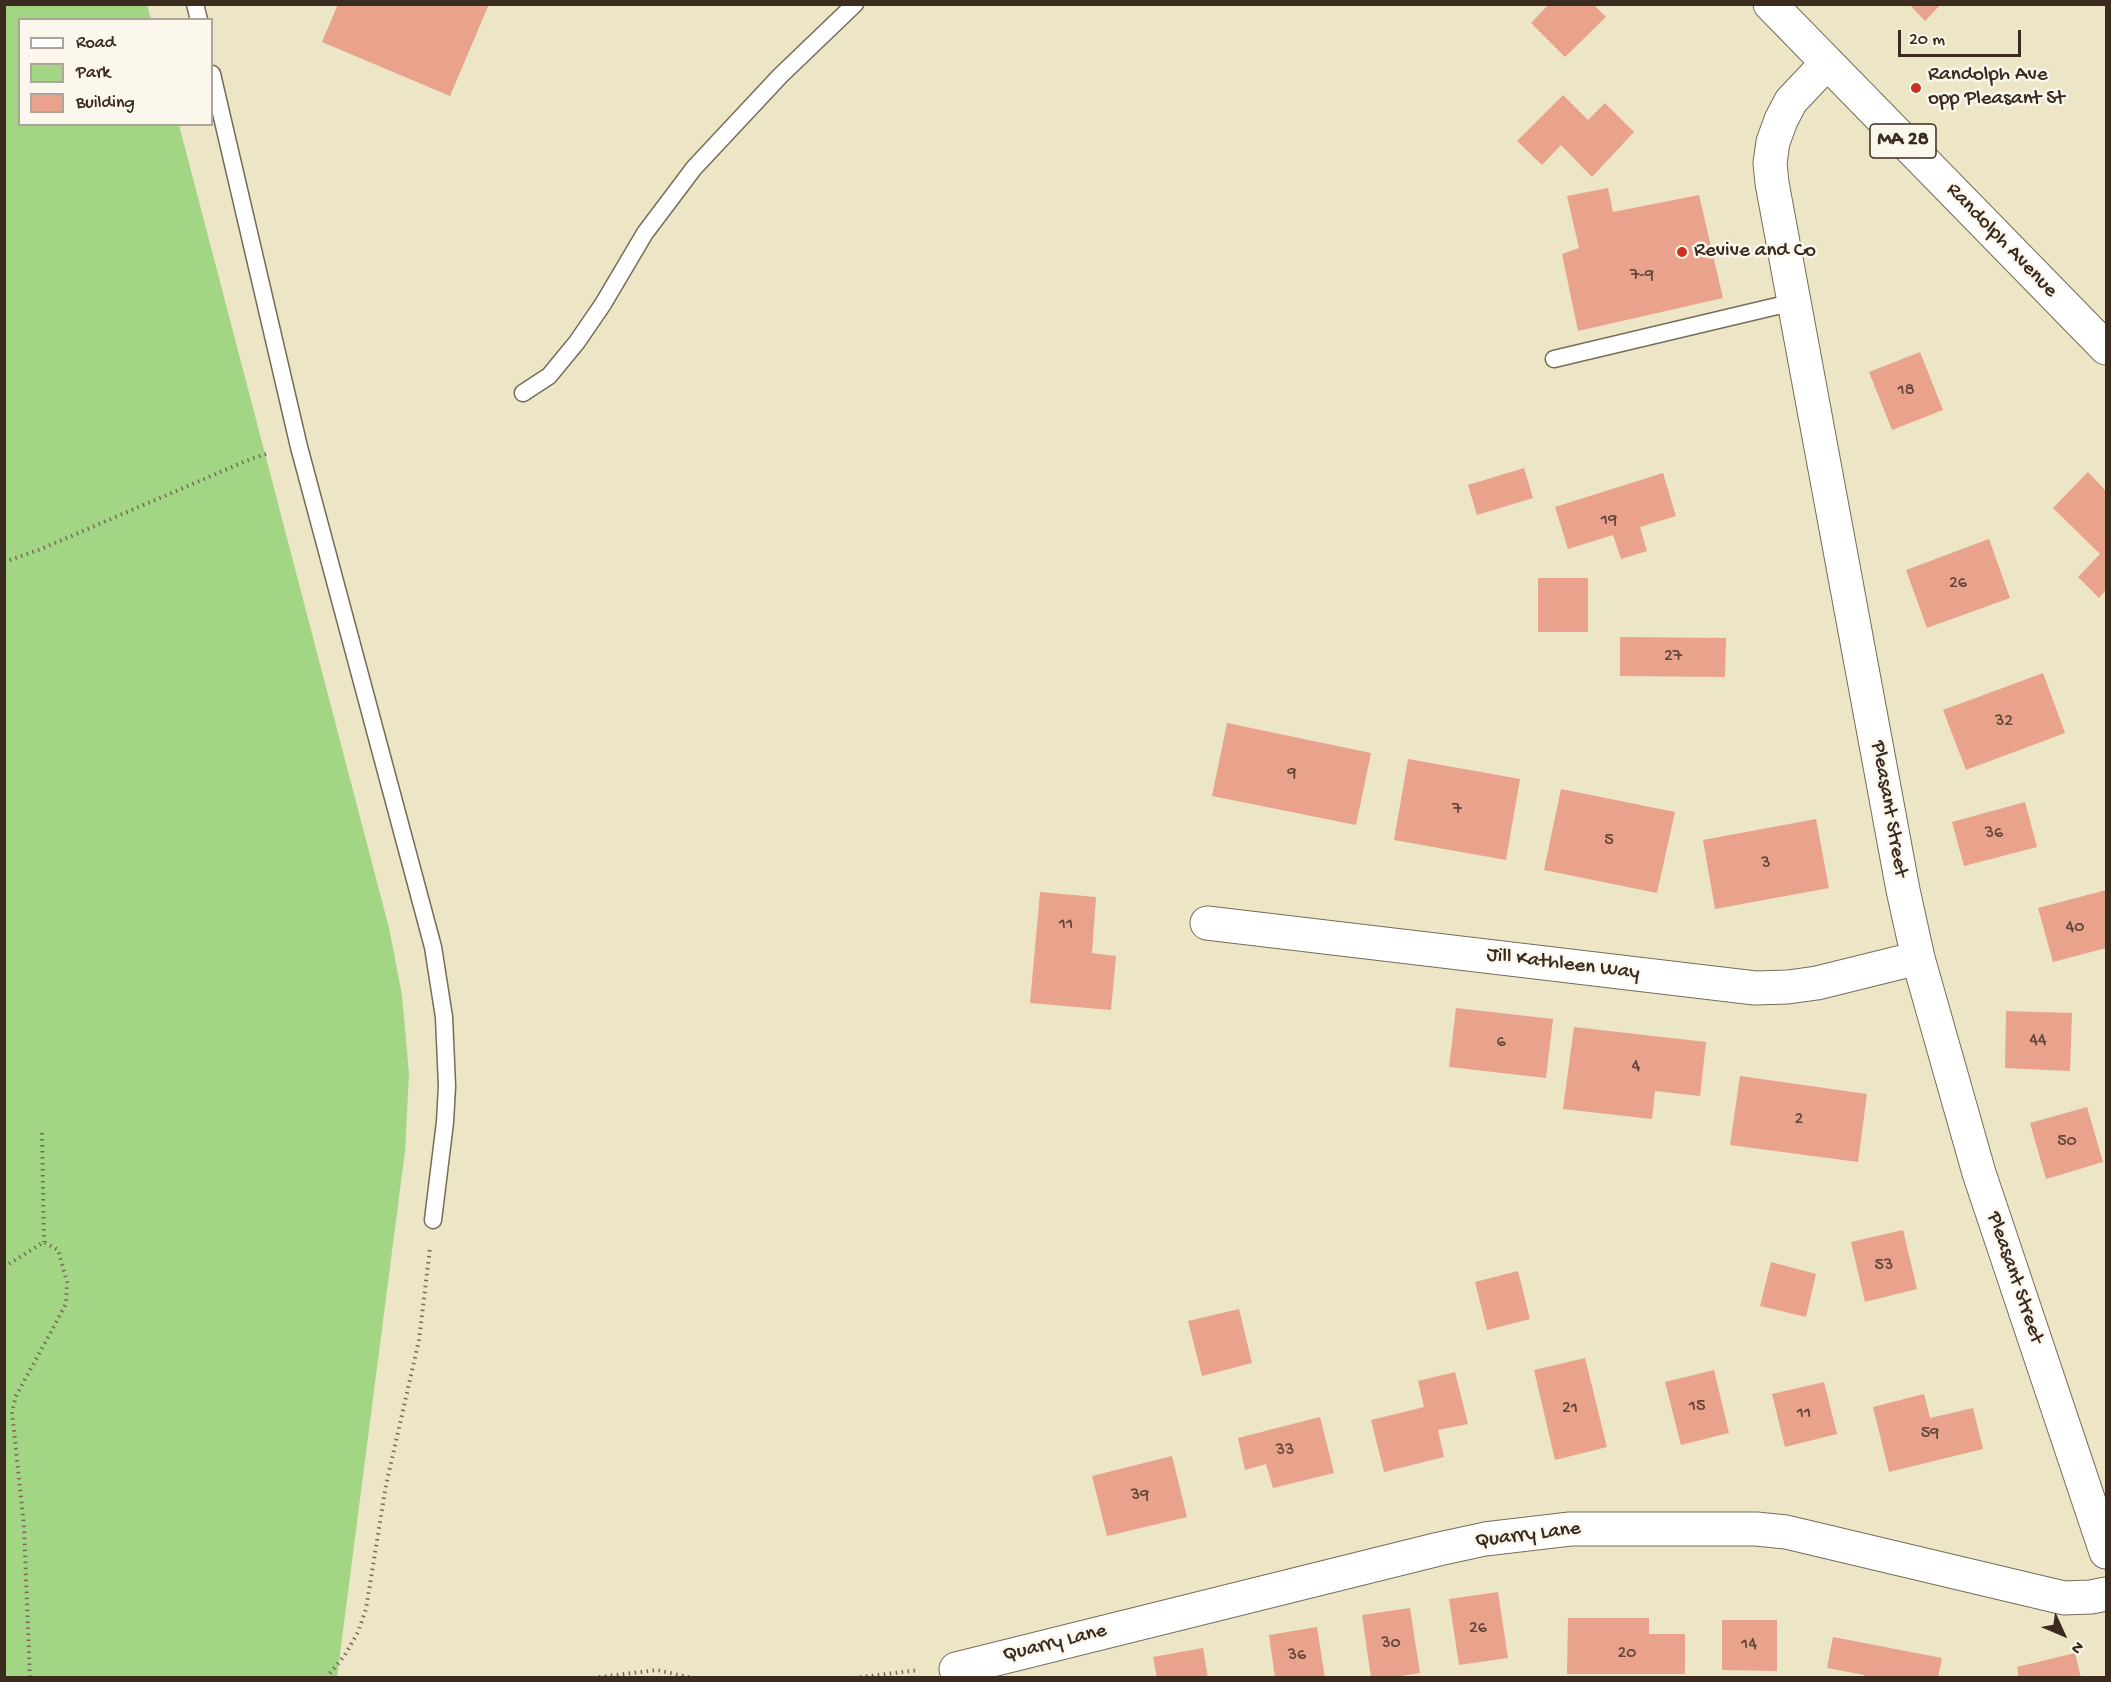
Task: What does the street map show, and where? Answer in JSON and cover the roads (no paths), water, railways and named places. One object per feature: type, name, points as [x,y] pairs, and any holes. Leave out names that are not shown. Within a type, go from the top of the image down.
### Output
[{"type":"street","name":"Randolph Avenue","points":[[1770,4],[2106,348]]},
{"type":"street","name":"Pleasant Street","points":[[1827,63],[1791,101],[1773,142],[1770,163],[1900,878],[1918,958],[1979,1173],[2106,1552]]},
{"type":"street","name":"Jill Kathleen Way","points":[[1207,923],[1755,988],[1788,987],[1817,982],[1918,958]]},
{"type":"street","name":"Quarry Lane","points":[[956,1669],[1485,1539],[1570,1529],[1756,1529],[1786,1532],[2064,1598],[2091,1598],[2106,1594]]},
{"type":"lane","points":[[524,393],[549,376],[577,342],[603,304],[645,233],[694,168],[780,76],[855,4]]},
{"type":"lane","points":[[213,78],[299,447],[420,896],[440,983],[447,1086],[433,1220]]},
{"type":"lane","points":[[1554,359],[1794,302]]},
{"type":"place","name":"Randolph Ave opp Pleasant St","points":[[1916,88]]},
{"type":"place","name":"Revive and Co","points":[[1682,252]]}]
